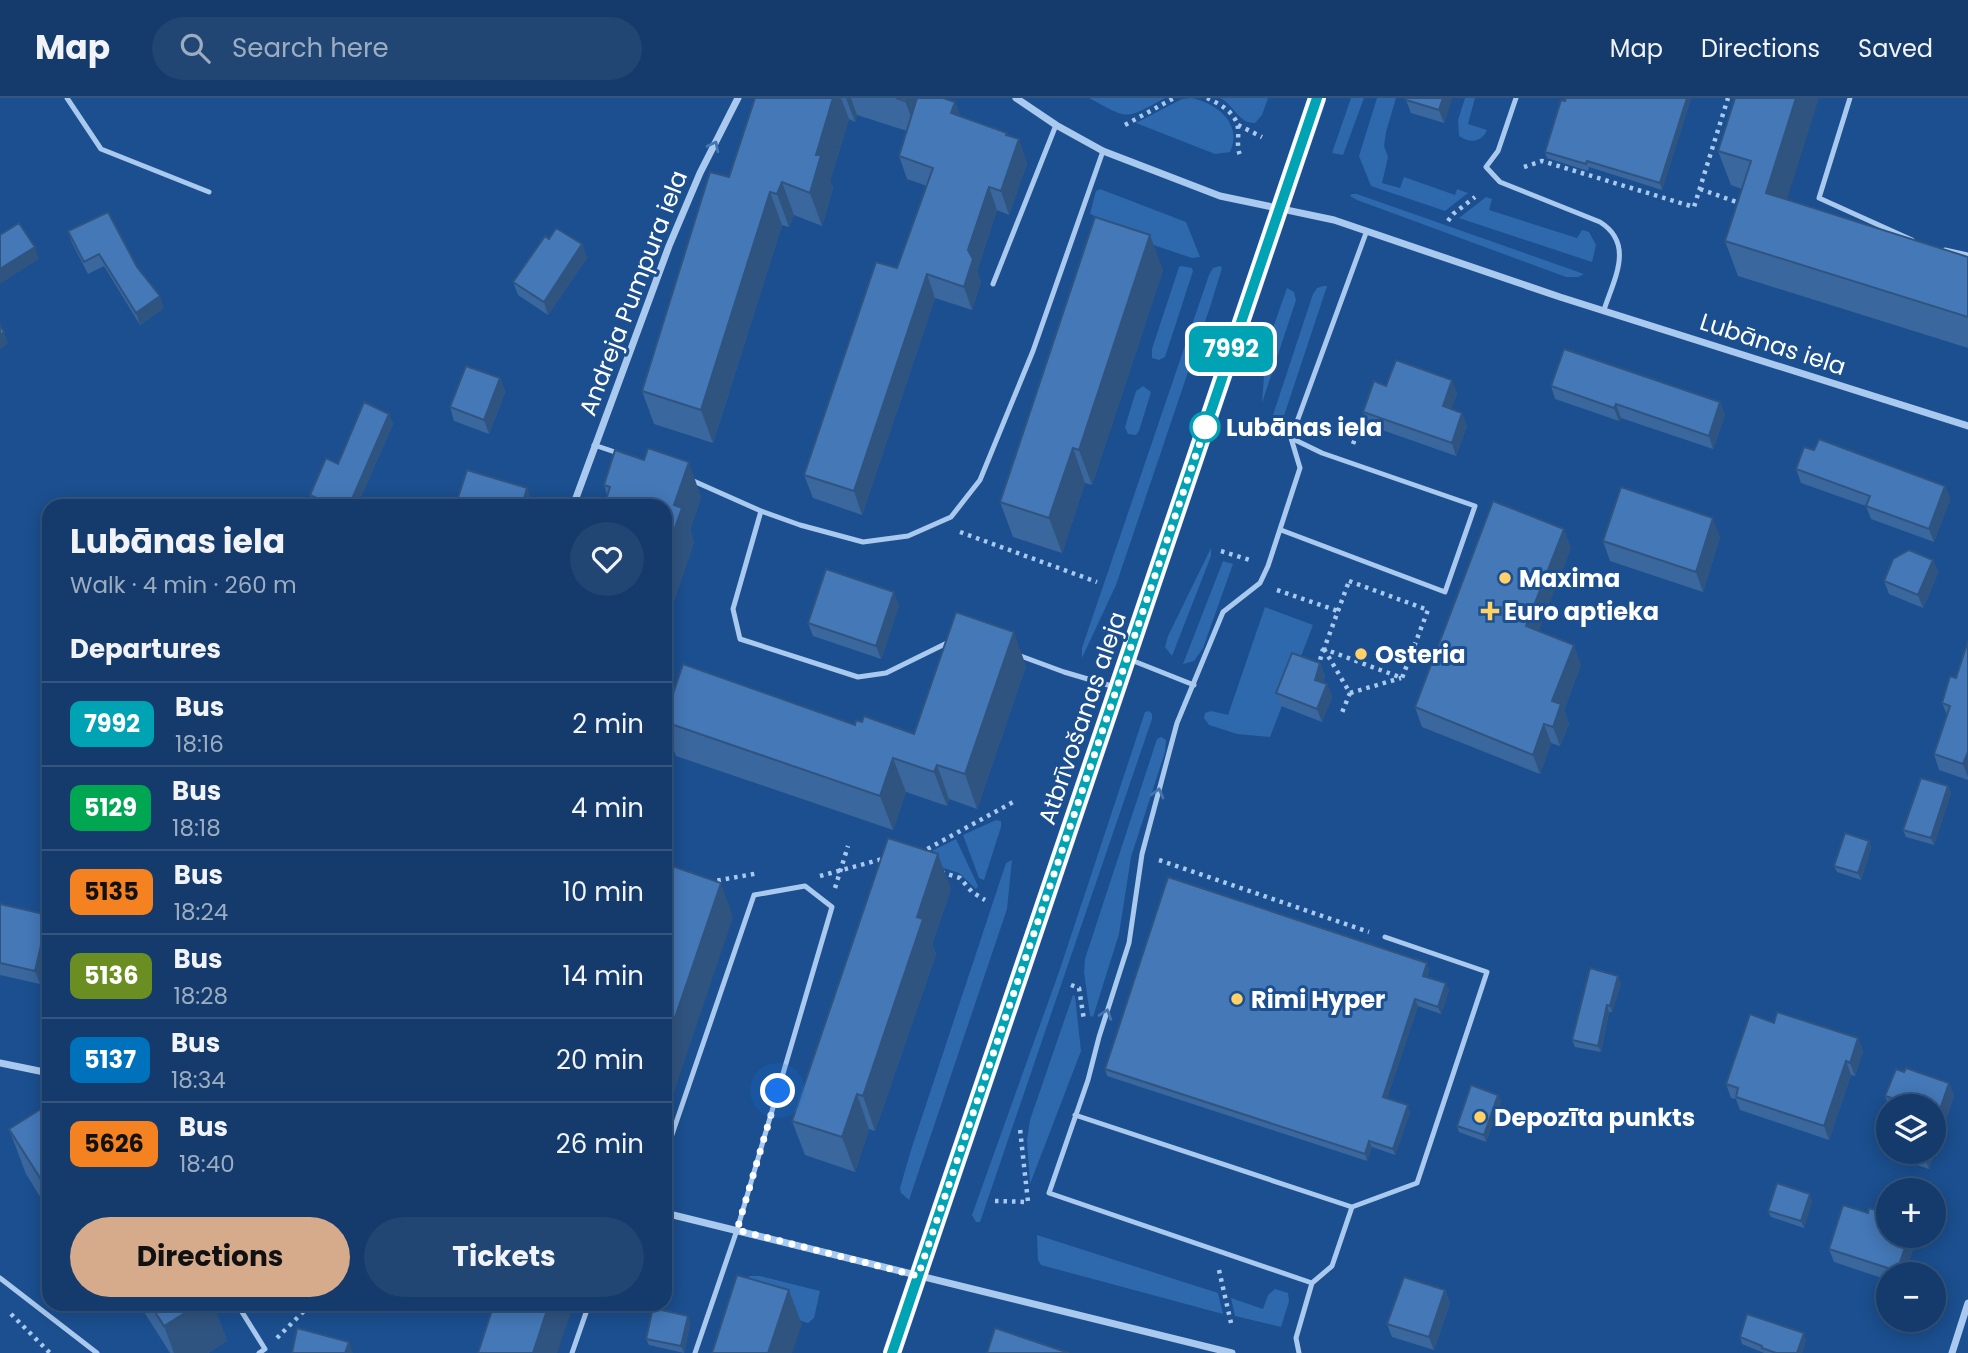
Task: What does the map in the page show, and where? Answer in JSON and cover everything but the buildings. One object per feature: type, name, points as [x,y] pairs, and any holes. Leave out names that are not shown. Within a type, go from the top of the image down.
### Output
[{"type":"main road","name":"Atbrīvošanas aleja","points":[[892,1353],[1317,98]]},
{"type":"street","name":"Andreja Pumpura iela","points":[[575,499],[669,246],[700,173],[738,98]]},
{"type":"street","name":"Lubānas iela","points":[[1016,98],[1056,125],[1103,151],[1220,196],[1334,220],[1366,233],[1968,426]]},
{"type":"street","points":[[0,1063],[42,1072]]},
{"type":"street","points":[[672,1215],[1232,1353]]},
{"type":"street","points":[[1952,1353],[1968,1303]]},
{"type":"lane","points":[[67,98],[101,149],[209,192]]},
{"type":"lane","points":[[1516,98],[1498,151],[1486,167],[1500,182],[1600,222],[1611,229],[1618,239],[1620,258],[1604,310]]},
{"type":"lane","points":[[1850,98],[1819,198],[1913,240]]},
{"type":"lane","points":[[993,284],[1056,125]]},
{"type":"lane","points":[[684,477],[761,511],[863,542],[908,536],[951,517],[980,480],[1032,351],[1103,151]]},
{"type":"lane","points":[[1312,1283],[1049,1193],[1088,1080],[1129,943],[1145,841],[1177,723],[1223,612],[1260,583],[1281,530],[1300,468],[1291,438],[1366,233]]},
{"type":"lane","points":[[1936,248],[1968,255]]},
{"type":"lane","points":[[1281,530],[1444,592],[1475,506],[1322,453],[1291,438]]},
{"type":"lane","points":[[594,445],[626,456]]},
{"type":"lane","points":[[761,511],[733,609],[740,639],[858,677],[886,673],[944,643],[954,642]]},
{"type":"lane","points":[[1007,651],[1118,688]]},
{"type":"lane","points":[[1129,659],[1194,685]]},
{"type":"lane","points":[[672,1135],[754,895],[806,886],[832,907],[737,1230],[695,1353]]},
{"type":"lane","points":[[1075,1115],[1352,1207],[1417,1183],[1488,972],[1385,937]]},
{"type":"lane","points":[[1300,1353],[1296,1338],[1312,1283],[1332,1266],[1352,1207]]},
{"type":"lane","points":[[0,1278],[42,1310]]},
{"type":"lane","points":[[43,1311],[97,1353]]},
{"type":"lane","points":[[241,1311],[265,1349],[259,1353]]},
{"type":"lane","points":[[572,1353],[587,1311]]},
{"type":"path","points":[[1125,125],[1174,98]]},
{"type":"path","points":[[1207,98],[1230,112],[1238,125],[1262,138]]},
{"type":"path","points":[[1524,167],[1542,161],[1694,207],[1728,98]]},
{"type":"path","points":[[1238,125],[1238,151],[1241,158]]},
{"type":"path","points":[[1700,190],[1749,206]]},
{"type":"path","points":[[1448,221],[1475,197]]},
{"type":"path","points":[[1349,450],[1366,411],[1372,413]]},
{"type":"path","points":[[936,524],[1097,582]]},
{"type":"path","points":[[1221,551],[1232,555]]},
{"type":"path","points":[[1316,673],[1349,581],[1428,610],[1402,678]]},
{"type":"path","points":[[1260,583],[1338,611]]},
{"type":"path","points":[[1324,649],[1402,678]]},
{"type":"path","points":[[1324,649],[1350,693]]},
{"type":"path","points":[[1350,693],[1402,678]]},
{"type":"path","points":[[1341,715],[1350,693]]},
{"type":"path","points":[[919,854],[1015,801]]},
{"type":"path","points":[[829,905],[848,846]]},
{"type":"path","points":[[818,876],[888,858],[897,859]]},
{"type":"path","points":[[1172,864],[1385,937]]},
{"type":"path","points":[[933,869],[960,878],[972,892],[985,900]]},
{"type":"path","points":[[703,883],[754,873],[767,874]]},
{"type":"path","points":[[1071,985],[1079,988],[1086,1033],[1099,1037]]},
{"type":"path","points":[[995,1200],[1028,1202],[1020,1129]]},
{"type":"path","points":[[1214,1249],[1231,1323]]},
{"type":"path","points":[[8,1310],[50,1353]]},
{"type":"path","points":[[265,1349],[304,1311]]},
{"type":"shaded area","points":[[1089,98],[1165,98],[1142,110],[1127,114],[1112,110]]},
{"type":"shaded area","points":[[1192,98],[1219,110],[1231,124],[1233,142],[1230,152],[1215,154],[1136,123],[1182,99]]},
{"type":"shaded area","points":[[1220,98],[1268,98],[1262,115],[1255,123],[1244,120]]},
{"type":"shaded area","points":[[1351,98],[1364,98],[1343,155],[1332,153]]},
{"type":"shaded area","points":[[1377,98],[1396,98],[1386,132],[1384,146],[1388,157],[1382,183],[1400,188],[1404,177],[1455,195],[1457,189],[1468,193],[1445,211],[1371,186],[1359,156]]},
{"type":"shaded area","points":[[1465,98],[1475,98],[1468,124],[1487,130],[1475,141],[1459,136],[1458,120]]},
{"type":"shaded area","points":[[1100,189],[1186,222],[1200,257],[1192,258],[1106,229],[1109,222],[1090,214],[1096,191]]},
{"type":"shaded area","points":[[1352,194],[1584,274],[1566,277],[1357,200],[1350,196]]},
{"type":"shaded area","points":[[1486,197],[1492,199],[1489,210],[1577,238],[1582,230],[1589,232],[1596,245],[1592,262],[1459,218]]},
{"type":"shaded area","points":[[1181,266],[1192,268],[1193,271],[1165,357],[1159,360],[1152,358],[1152,349]]},
{"type":"shaded area","points":[[1213,268],[1222,268],[1211,304],[1116,585],[1082,658],[1082,648],[1209,275]]},
{"type":"shaded area","points":[[1327,286],[1279,431],[1269,427],[1313,294],[1317,288]]},
{"type":"shaded area","points":[[1287,288],[1294,292],[1296,300],[1262,403],[1266,348]]},
{"type":"shaded area","points":[[1143,386],[1151,392],[1139,431],[1136,435],[1128,434],[1125,427],[1136,391]]},
{"type":"shaded area","points":[[1211,548],[1211,556],[1172,656],[1165,647],[1168,636]]},
{"type":"shaded area","points":[[1223,561],[1233,564],[1203,648],[1194,661],[1183,664]]},
{"type":"shaded area","points":[[1265,607],[1313,625],[1270,737],[1237,734],[1209,725],[1204,718],[1205,713],[1211,711],[1228,715]]},
{"type":"shaded area","points":[[1149,711],[1152,719],[980,1222],[976,1222],[972,1215],[1060,969],[1145,712]]},
{"type":"shaded area","points":[[1161,737],[1166,740],[1165,752],[1131,857],[1119,934],[1093,1017],[1090,1016],[1084,972],[1085,959],[1157,739]]},
{"type":"shaded area","points":[[996,820],[1001,821],[1001,827],[984,880],[979,878],[963,835]]},
{"type":"shaded area","points":[[956,839],[978,886],[976,889],[959,873],[918,860]]},
{"type":"shaded area","points":[[1012,860],[1007,909],[909,1200],[901,1193],[900,1188],[911,1150],[1006,863]]},
{"type":"shaded area","points":[[1073,995],[1081,1051],[1030,1184],[1027,1140],[1030,1120]]},
{"type":"shaded area","points":[[1037,1235],[1218,1293],[1223,1314],[1041,1265],[1038,1260]]},
{"type":"shaded area","points":[[750,1276],[820,1291],[814,1318],[808,1323],[746,1303],[742,1281]]},
{"type":"shaded area","points":[[1275,1289],[1288,1293],[1289,1301],[1281,1327],[1235,1316],[1231,1298],[1263,1309],[1268,1295]]},
{"type":"bus line","name":"7992","points":[[892,1353],[1317,98]]},
{"type":"place","name":"Lubānas iela","points":[[1205,427]]},
{"type":"place","name":"Maxima","points":[[1505,578]]},
{"type":"place","name":"Euro aptieka","points":[[1490,611]]},
{"type":"place","name":"Osteria","points":[[1361,654]]},
{"type":"place","name":"Rimi Hyper","points":[[1237,999]]},
{"type":"place","name":"Depozīta punkts","points":[[1480,1117]]},
{"type":"route","points":[[778,1091],[737,1230],[918,1276],[1129,659],[1206,425],[1205,427]]}]
